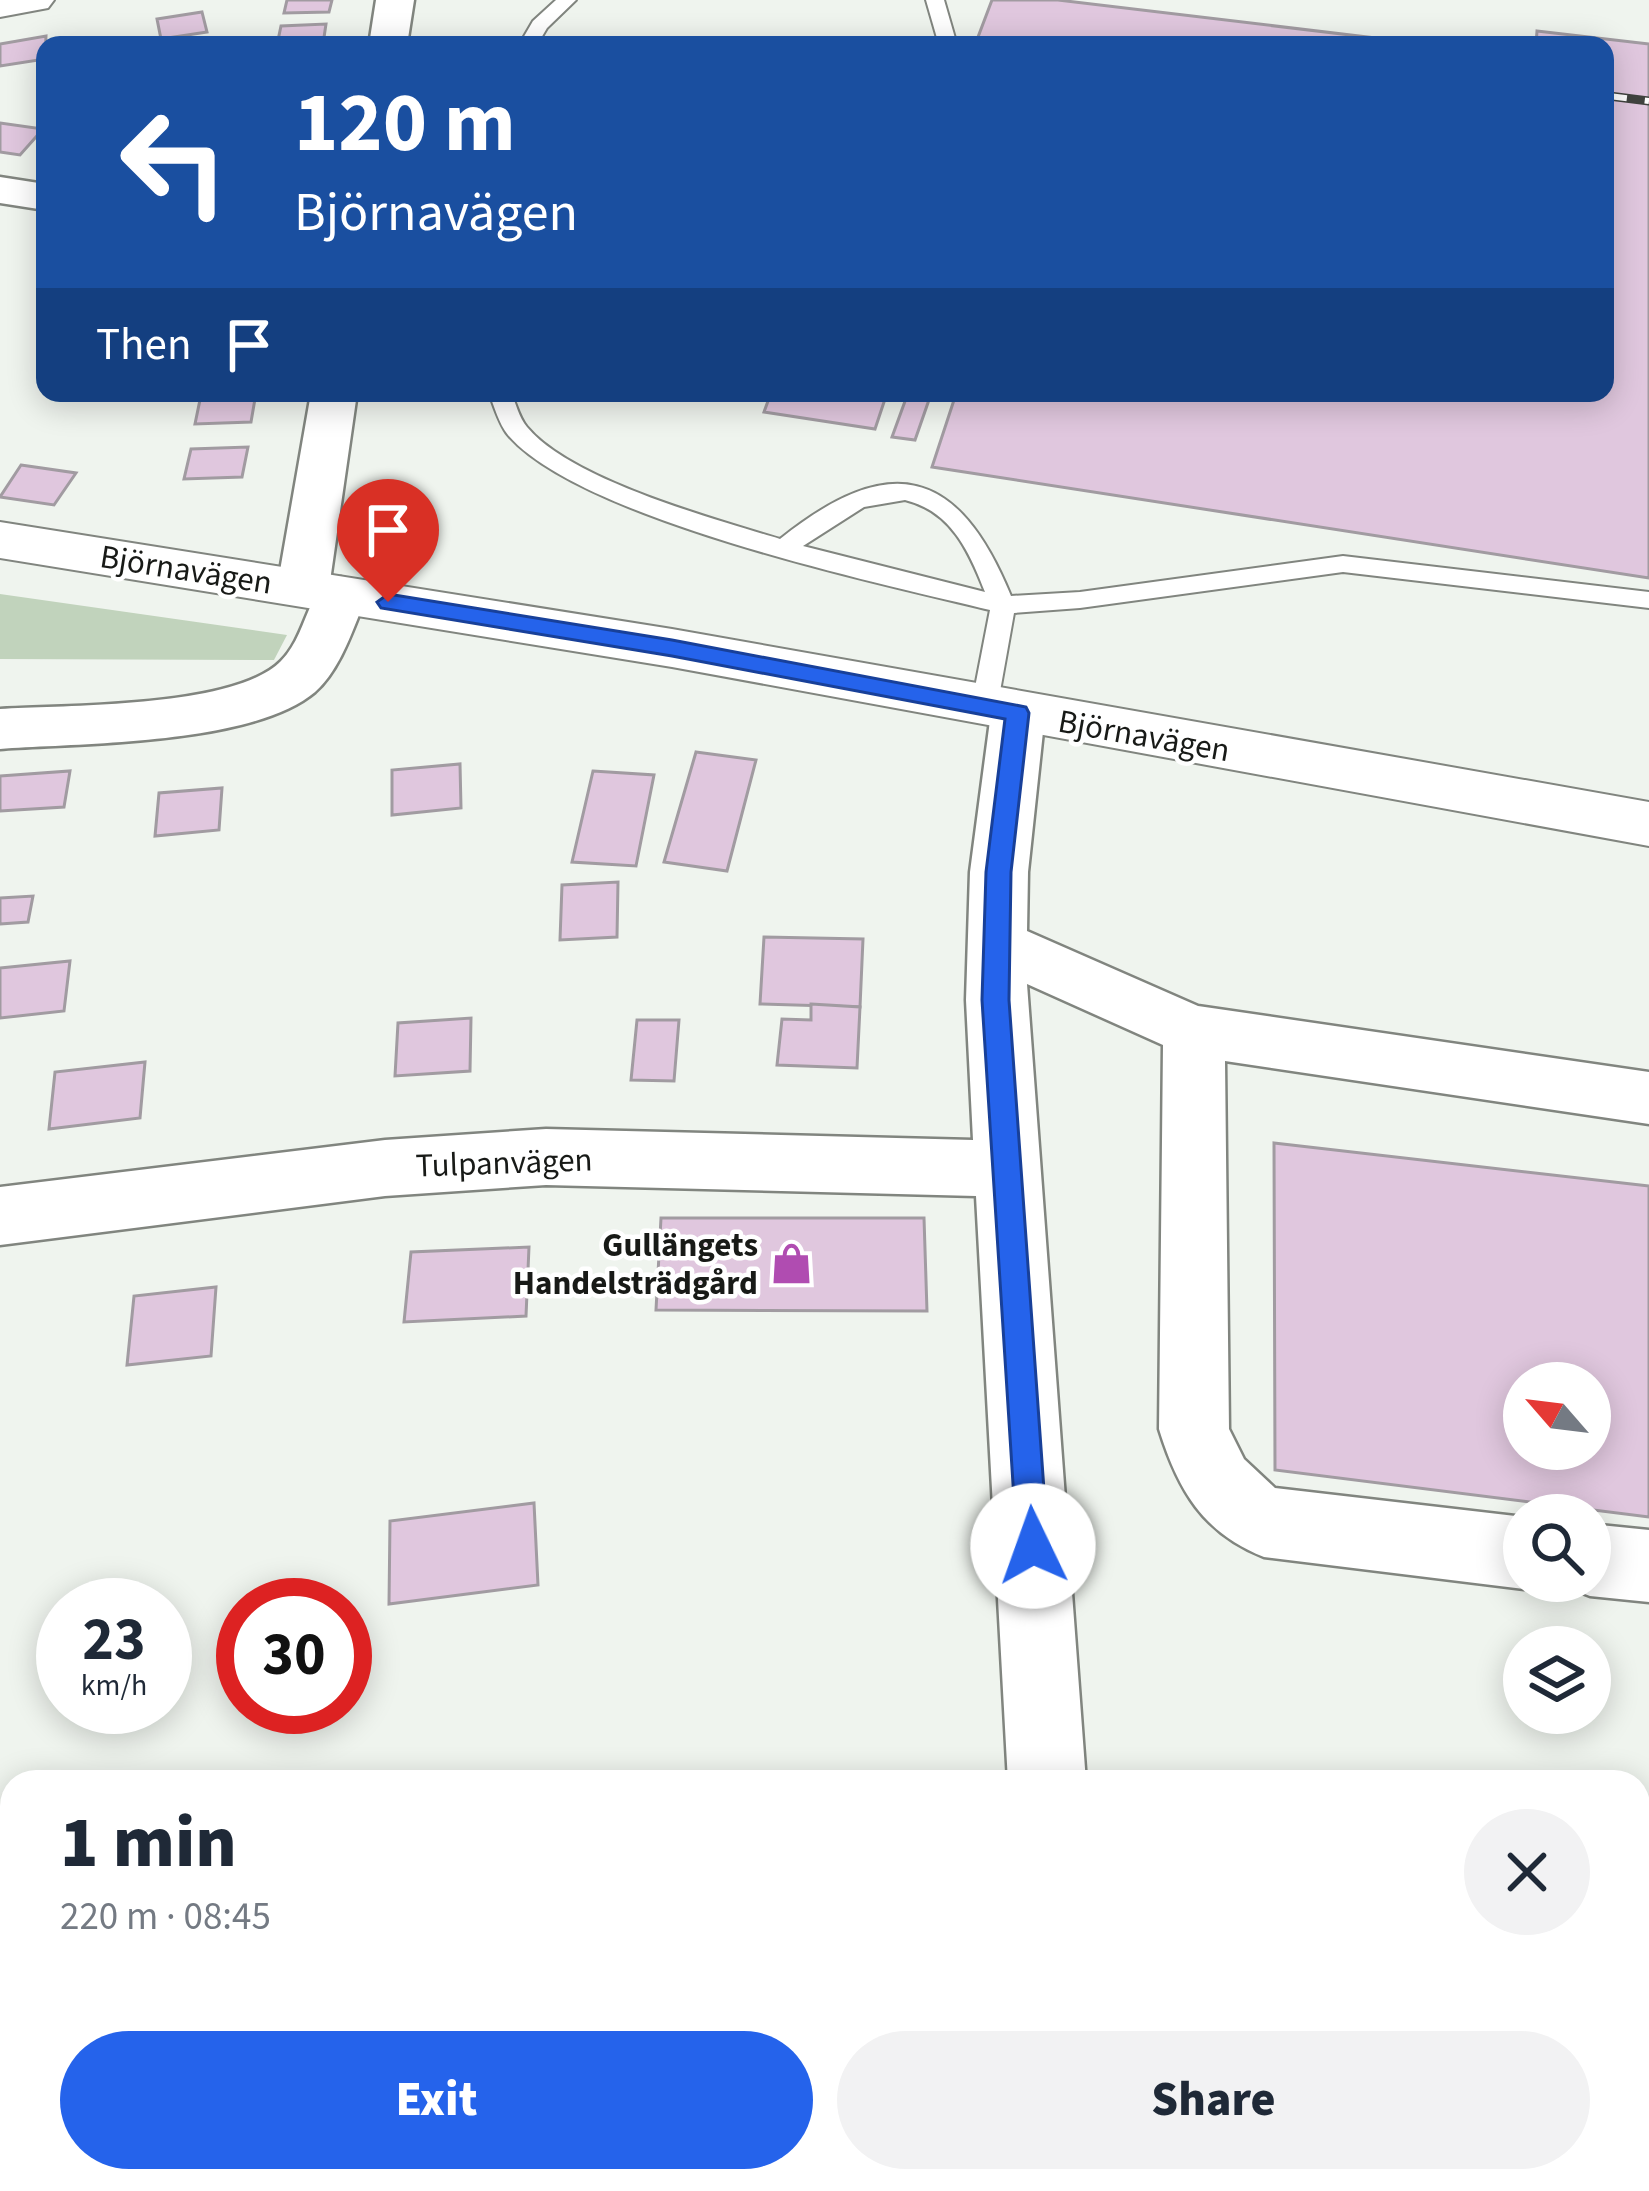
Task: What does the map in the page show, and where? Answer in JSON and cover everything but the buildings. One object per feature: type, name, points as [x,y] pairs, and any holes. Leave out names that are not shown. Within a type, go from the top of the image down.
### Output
[{"type":"main road","points":[[0,5],[34,0]]},
{"type":"main road","name":"Björnavägen","points":[[0,540],[672,648],[1001,711],[1649,824]]},
{"type":"street","points":[[389,36],[395,0]]},
{"type":"street","points":[[0,190],[36,196]]},
{"type":"street","points":[[0,729],[254,703],[295,680],[313,659],[333,402]]},
{"type":"street","points":[[1001,711],[995,1000],[1010,1169],[1046,1770]]},
{"type":"street","points":[[997,943],[1124,1004],[1194,1030],[1649,1098]]},
{"type":"street","points":[[1194,1030],[1194,1429],[1214,1482],[1235,1506],[1264,1522],[1503,1550]]},
{"type":"street","name":"Tulpanvägen","points":[[0,1216],[385,1168],[546,1157],[1010,1169]]},
{"type":"street","points":[[1611,1562],[1649,1566]]},
{"type":"lane","points":[[533,36],[567,0]]},
{"type":"lane","points":[[935,0],[945,36]]},
{"type":"lane","points":[[502,402],[507,425],[558,465],[653,507],[786,548],[1004,605],[1080,600],[1343,564],[1649,600]]},
{"type":"lane","points":[[786,548],[845,504],[891,492],[936,502],[972,538],[1004,605],[1001,711]]},
{"type":"green space","points":[[0,594],[287,635],[274,660],[0,659]]},
{"type":"railway","points":[[1614,97],[1649,101]]},
{"type":"place","name":"Gullängets Handelsträdgård","points":[[792,1264]]},
{"type":"route","points":[[388,602],[672,648],[1018,713],[998,872],[995,1000],[1033,1546]]}]
